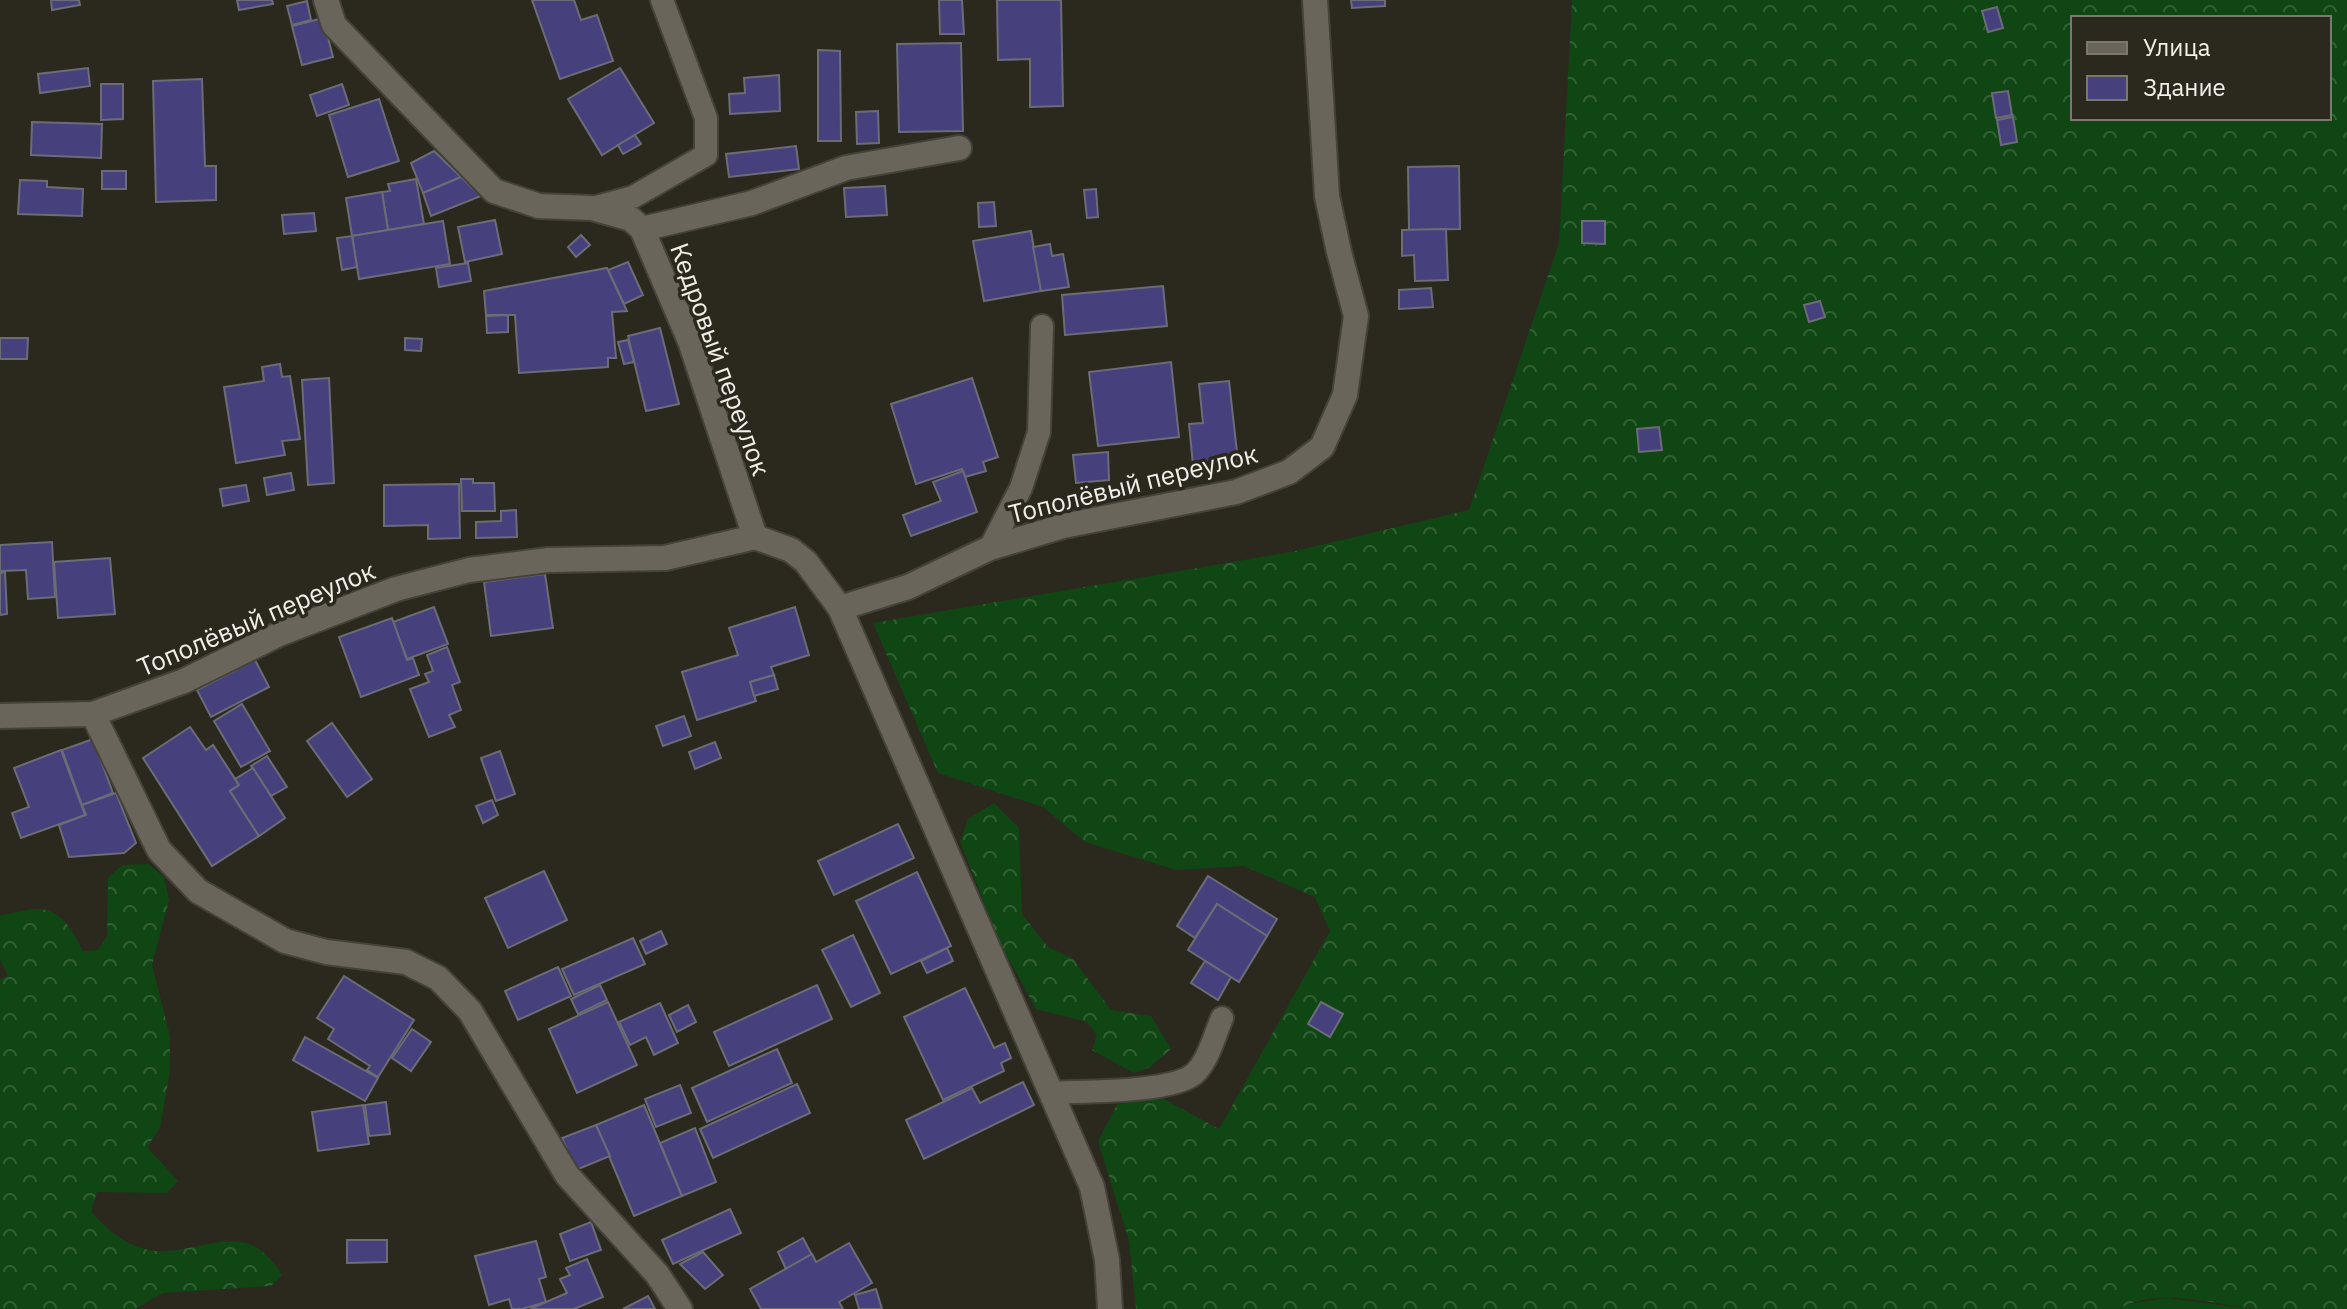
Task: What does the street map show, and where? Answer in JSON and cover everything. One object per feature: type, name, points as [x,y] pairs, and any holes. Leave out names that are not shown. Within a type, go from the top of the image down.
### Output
[{"type":"street","name":"Кедровый переулок","points":[[326,0],[334,25],[494,191],[539,206],[592,208],[631,219],[642,229],[690,341],[755,537]]},
{"type":"street","name":"Тополёвый переулок","points":[[840,608],[908,587],[990,548],[1063,526],[1236,492],[1289,472],[1322,447],[1345,395],[1356,316],[1327,196],[1315,0]]},
{"type":"street","points":[[642,229],[752,203],[846,168],[959,148]]},
{"type":"street","name":"Тополёвый переулок","points":[[0,716],[93,714],[184,681],[279,634],[396,589],[469,570],[548,560],[665,558],[755,537]]},
{"type":"street","points":[[755,537],[791,550],[806,562],[840,608],[1092,1187],[1107,1260],[1110,1309]]},
{"type":"street","points":[[93,714],[159,850],[198,891],[285,941],[326,952],[406,962],[438,978],[470,1011],[567,1175],[657,1274],[680,1309]]},
{"type":"lane","points":[[592,208],[633,197],[706,155],[706,118],[662,0]]},
{"type":"lane","points":[[990,548],[1021,488],[1039,432],[1042,326]]},
{"type":"lane","points":[[1051,1093],[1171,1084],[1194,1074],[1222,1018]]},
{"type":"green space","points":[[1572,0],[2347,0],[2347,1309],[2254,1309],[2167,1298],[2133,1302],[2120,1309],[1136,1309],[1129,1241],[1098,1141],[1119,1101],[1155,1094],[1219,1129],[1330,931],[1315,897],[1244,866],[1176,870],[1085,842],[1043,807],[938,773],[873,623],[1291,552],[1469,510],[1559,243]]},
{"type":"green space","points":[[994,803],[1019,828],[1022,914],[1048,947],[1073,959],[1111,1010],[1151,1016],[1171,1049],[1150,1067],[1134,1073],[1092,1050],[1097,1035],[1087,1022],[1036,1009],[1000,943],[960,842],[968,819]]},
{"type":"green space","points":[[149,864],[164,877],[169,900],[152,965],[170,1036],[170,1071],[160,1128],[147,1147],[178,1181],[167,1193],[97,1192],[91,1211],[114,1234],[143,1249],[165,1251],[230,1241],[243,1242],[269,1258],[282,1275],[271,1286],[163,1293],[135,1309],[0,1309],[0,980],[8,975],[0,960],[0,915],[46,910],[66,923],[83,951],[98,950],[107,936],[108,878],[122,865]]},
{"type":"green space","points":[[2166,1298],[2253,1309],[2120,1309],[2127,1304]]},
{"type":"building","points":[[51,0],[79,0],[80,5],[52,10]]},
{"type":"building","points":[[237,0],[272,0],[273,4],[239,10]]},
{"type":"building","points":[[532,0],[574,0],[581,20],[597,15],[613,61],[560,79]]},
{"type":"building","points":[[939,0],[962,0],[964,34],[940,34]]},
{"type":"building","points":[[997,0],[1061,0],[1063,106],[1030,107],[1030,59],[998,60]]},
{"type":"building","points":[[1351,0],[1385,0],[1385,6],[1352,8]]},
{"type":"building","points":[[307,1],[311,20],[292,25],[287,6]]},
{"type":"building","points":[[1997,7],[2003,28],[1988,32],[1982,11]]},
{"type":"building","points":[[323,18],[333,57],[302,65],[292,26]]},
{"type":"building","points":[[961,43],[963,131],[899,132],[897,44]]},
{"type":"building","points":[[818,50],[840,51],[841,141],[818,141]]},
{"type":"building","points":[[88,68],[90,86],[40,93],[38,74]]},
{"type":"building","points":[[620,68],[654,123],[602,155],[568,99]]},
{"type":"building","points":[[779,75],[780,111],[730,114],[729,94],[745,93],[744,78]]},
{"type":"building","points":[[202,79],[205,166],[216,166],[216,200],[156,202],[153,81]]},
{"type":"building","points":[[101,84],[123,84],[123,119],[101,120]]},
{"type":"building","points":[[342,84],[349,105],[317,116],[310,95]]},
{"type":"building","points":[[2008,91],[2012,115],[1996,118],[1992,93]]},
{"type":"building","points":[[379,99],[399,161],[348,177],[329,115]]},
{"type":"building","points":[[878,111],[879,143],[857,144],[856,112]]},
{"type":"building","points":[[2013,117],[2017,142],[2001,145],[1997,120]]},
{"type":"building","points":[[32,122],[102,124],[101,158],[31,155]]},
{"type":"building","points":[[635,135],[641,144],[623,154],[618,145]]},
{"type":"building","points":[[796,146],[799,169],[729,177],[726,154]]},
{"type":"building","points":[[434,151],[461,177],[423,193],[411,163]]},
{"type":"building","points":[[1459,166],[1460,229],[1409,230],[1408,167]]},
{"type":"building","points":[[102,171],[126,171],[126,189],[102,189]]},
{"type":"building","points":[[461,177],[481,196],[431,216],[423,193]]},
{"type":"building","points":[[416,179],[424,224],[388,230],[382,192],[390,191],[388,184]]},
{"type":"building","points":[[20,180],[47,181],[47,187],[83,189],[82,216],[18,214]]},
{"type":"building","points":[[885,186],[887,215],[846,217],[844,188]]},
{"type":"building","points":[[1096,189],[1098,217],[1087,218],[1084,190]]},
{"type":"building","points":[[382,192],[388,230],[352,236],[346,198]]},
{"type":"building","points":[[994,202],[996,226],[979,227],[978,203]]},
{"type":"building","points":[[314,213],[316,231],[284,234],[282,215]]},
{"type":"building","points":[[495,220],[502,254],[465,262],[458,227]]},
{"type":"building","points":[[443,221],[450,264],[359,279],[352,236]]},
{"type":"building","points":[[1582,221],[1605,221],[1605,244],[1582,243]]},
{"type":"building","points":[[1446,229],[1448,280],[1415,281],[1414,255],[1402,256],[1402,230]]},
{"type":"building","points":[[1031,231],[1041,291],[984,301],[973,241]]},
{"type":"building","points":[[581,235],[590,245],[576,257],[568,247]]},
{"type":"building","points":[[352,236],[357,267],[342,270],[337,238]]},
{"type":"building","points":[[1050,244],[1052,256],[1063,254],[1069,287],[1041,291],[1033,247]]},
{"type":"building","points":[[628,262],[643,295],[624,304],[608,270]]},
{"type":"building","points":[[468,263],[471,281],[439,287],[436,268]]},
{"type":"building","points":[[607,268],[627,311],[612,312],[616,358],[608,358],[608,367],[519,373],[515,315],[486,315],[484,291]]},
{"type":"building","points":[[1163,286],[1167,326],[1065,335],[1062,295]]},
{"type":"building","points":[[1431,288],[1433,307],[1399,309],[1399,290]]},
{"type":"building","points":[[1820,301],[1825,317],[1809,322],[1804,305]]},
{"type":"building","points":[[508,315],[508,332],[487,333],[486,316]]},
{"type":"building","points":[[660,328],[679,404],[646,411],[628,336]]},
{"type":"building","points":[[0,338],[28,338],[27,359],[0,359]]},
{"type":"building","points":[[405,338],[422,339],[421,351],[405,350]]},
{"type":"building","points":[[628,340],[634,362],[624,364],[618,342]]},
{"type":"building","points":[[1171,362],[1179,437],[1098,446],[1089,372]]},
{"type":"building","points":[[280,364],[282,377],[290,376],[300,439],[282,441],[285,455],[236,463],[224,387],[264,381],[262,367]]},
{"type":"building","points":[[329,378],[334,483],[308,485],[302,380]]},
{"type":"building","points":[[972,378],[998,457],[983,462],[986,471],[965,477],[962,469],[916,484],[891,404]]},
{"type":"building","points":[[1229,381],[1238,461],[1193,465],[1189,424],[1203,423],[1199,384]]},
{"type":"building","points":[[1659,427],[1662,450],[1639,452],[1637,429]]},
{"type":"building","points":[[1108,452],[1109,480],[1076,483],[1073,455]]},
{"type":"building","points":[[963,471],[977,512],[911,536],[903,515],[941,501],[933,482]]},
{"type":"building","points":[[291,473],[294,490],[267,495],[264,478]]},
{"type":"building","points":[[461,479],[473,479],[473,483],[494,483],[495,511],[462,511]]},
{"type":"building","points":[[459,484],[460,538],[428,539],[428,525],[384,526],[384,485]]},
{"type":"building","points":[[246,485],[249,501],[223,506],[220,489]]},
{"type":"building","points":[[516,510],[517,537],[476,538],[476,522],[501,521],[501,511]]},
{"type":"building","points":[[52,542],[55,597],[28,599],[26,570],[0,571],[0,545]]},
{"type":"building","points":[[110,558],[115,614],[58,618],[54,562]]},
{"type":"building","points":[[5,572],[7,614],[0,615],[0,573]]},
{"type":"building","points":[[545,574],[553,628],[491,636],[484,582]]},
{"type":"building","points":[[434,607],[448,644],[407,659],[393,622]]},
{"type":"building","points":[[795,607],[809,655],[771,667],[774,675],[750,682],[756,701],[697,720],[682,672],[738,655],[729,628]]},
{"type":"building","points":[[392,618],[407,660],[413,658],[419,675],[361,697],[339,637]]},
{"type":"building","points":[[447,647],[460,682],[452,685],[461,710],[449,715],[455,727],[429,737],[410,689],[429,682],[425,674],[433,671],[427,655]]},
{"type":"building","points":[[255,660],[269,687],[211,717],[197,690]]},
{"type":"building","points":[[774,675],[778,689],[754,696],[750,682]]},
{"type":"building","points":[[242,704],[270,751],[241,767],[214,721]]},
{"type":"building","points":[[684,716],[691,736],[663,746],[656,726]]},
{"type":"building","points":[[332,723],[372,779],[347,797],[307,741]]},
{"type":"building","points":[[190,727],[206,750],[213,745],[239,785],[230,791],[259,836],[212,866],[143,758]]},
{"type":"building","points":[[93,739],[113,793],[82,805],[62,750]]},
{"type":"building","points":[[715,742],[721,758],[695,769],[689,752]]},
{"type":"building","points":[[61,750],[85,815],[21,838],[12,813],[29,807],[14,768]]},
{"type":"building","points":[[500,751],[515,794],[496,801],[481,758]]},
{"type":"building","points":[[267,756],[287,787],[271,796],[251,766]]},
{"type":"building","points":[[253,768],[285,818],[259,836],[230,791],[239,785],[235,779]]},
{"type":"building","points":[[116,793],[136,843],[124,853],[69,857],[59,825],[86,815],[82,805]]},
{"type":"building","points":[[492,800],[498,815],[483,823],[476,806]]},
{"type":"building","points":[[898,824],[914,858],[834,895],[818,861]]},
{"type":"building","points":[[544,871],[567,920],[508,948],[485,898]]},
{"type":"building","points":[[917,872],[951,946],[891,974],[856,901]]},
{"type":"building","points":[[1208,876],[1277,919],[1267,936],[1217,904],[1195,938],[1177,926]]},
{"type":"building","points":[[1217,904],[1267,936],[1239,982],[1188,950]]},
{"type":"building","points":[[661,931],[667,944],[646,954],[640,941]]},
{"type":"building","points":[[853,935],[880,993],[851,1007],[822,950]]},
{"type":"building","points":[[633,938],[645,964],[574,995],[562,969]]},
{"type":"building","points":[[947,948],[953,961],[927,973],[921,961]]},
{"type":"building","points":[[1205,961],[1231,977],[1218,1000],[1191,983]]},
{"type":"building","points":[[558,967],[571,996],[518,1020],[505,991]]},
{"type":"building","points":[[344,976],[414,1020],[378,1077],[367,1070],[370,1066],[328,1039],[334,1029],[317,1018]]},
{"type":"building","points":[[600,985],[607,1000],[578,1014],[571,999]]},
{"type":"building","points":[[817,985],[832,1019],[729,1066],[714,1032]]},
{"type":"building","points":[[965,988],[994,1048],[1005,1043],[1011,1058],[1001,1063],[1004,1071],[943,1100],[904,1017]]},
{"type":"building","points":[[608,1002],[637,1065],[577,1093],[549,1029]]},
{"type":"building","points":[[1321,1002],[1343,1014],[1330,1037],[1308,1024]]},
{"type":"building","points":[[660,1003],[678,1043],[654,1055],[646,1037],[630,1045],[619,1022]]},
{"type":"building","points":[[688,1005],[696,1022],[677,1032],[669,1015]]},
{"type":"building","points":[[412,1029],[431,1042],[411,1071],[392,1058]]},
{"type":"building","points":[[305,1037],[378,1078],[365,1101],[293,1060]]},
{"type":"building","points":[[777,1049],[792,1083],[707,1122],[692,1088]]},
{"type":"building","points":[[1023,1082],[1034,1105],[924,1159],[906,1120],[972,1088],[980,1103]]},
{"type":"building","points":[[797,1084],[810,1113],[713,1158],[700,1129]]},
{"type":"building","points":[[680,1085],[691,1113],[656,1127],[645,1099]]},
{"type":"building","points":[[386,1102],[390,1134],[369,1136],[365,1105]]},
{"type":"building","points":[[363,1105],[369,1144],[318,1151],[312,1112]]},
{"type":"building","points":[[644,1105],[682,1196],[634,1216],[596,1125]]},
{"type":"building","points":[[596,1125],[610,1156],[576,1170],[562,1138]]},
{"type":"building","points":[[695,1128],[716,1182],[682,1196],[660,1143]]},
{"type":"building","points":[[730,1209],[741,1233],[673,1264],[662,1240]]},
{"type":"building","points":[[591,1222],[601,1250],[570,1261],[560,1234]]},
{"type":"building","points":[[803,1238],[812,1255],[786,1269],[778,1252]]},
{"type":"building","points":[[347,1240],[387,1240],[387,1262],[347,1263]]},
{"type":"building","points":[[536,1241],[546,1277],[539,1279],[546,1302],[522,1309],[512,1309],[509,1299],[489,1305],[475,1256]]},
{"type":"building","points":[[849,1243],[872,1283],[839,1302],[843,1309],[761,1309],[750,1289],[812,1254],[816,1262]]},
{"type":"building","points":[[703,1252],[723,1275],[705,1289],[680,1264]]},
{"type":"building","points":[[587,1259],[603,1297],[574,1309],[530,1309],[567,1293],[560,1279],[570,1275],[566,1268]]},
{"type":"building","points":[[876,1289],[882,1309],[859,1309],[855,1295]]},
{"type":"building","points":[[648,1296],[655,1309],[623,1309]]}]
